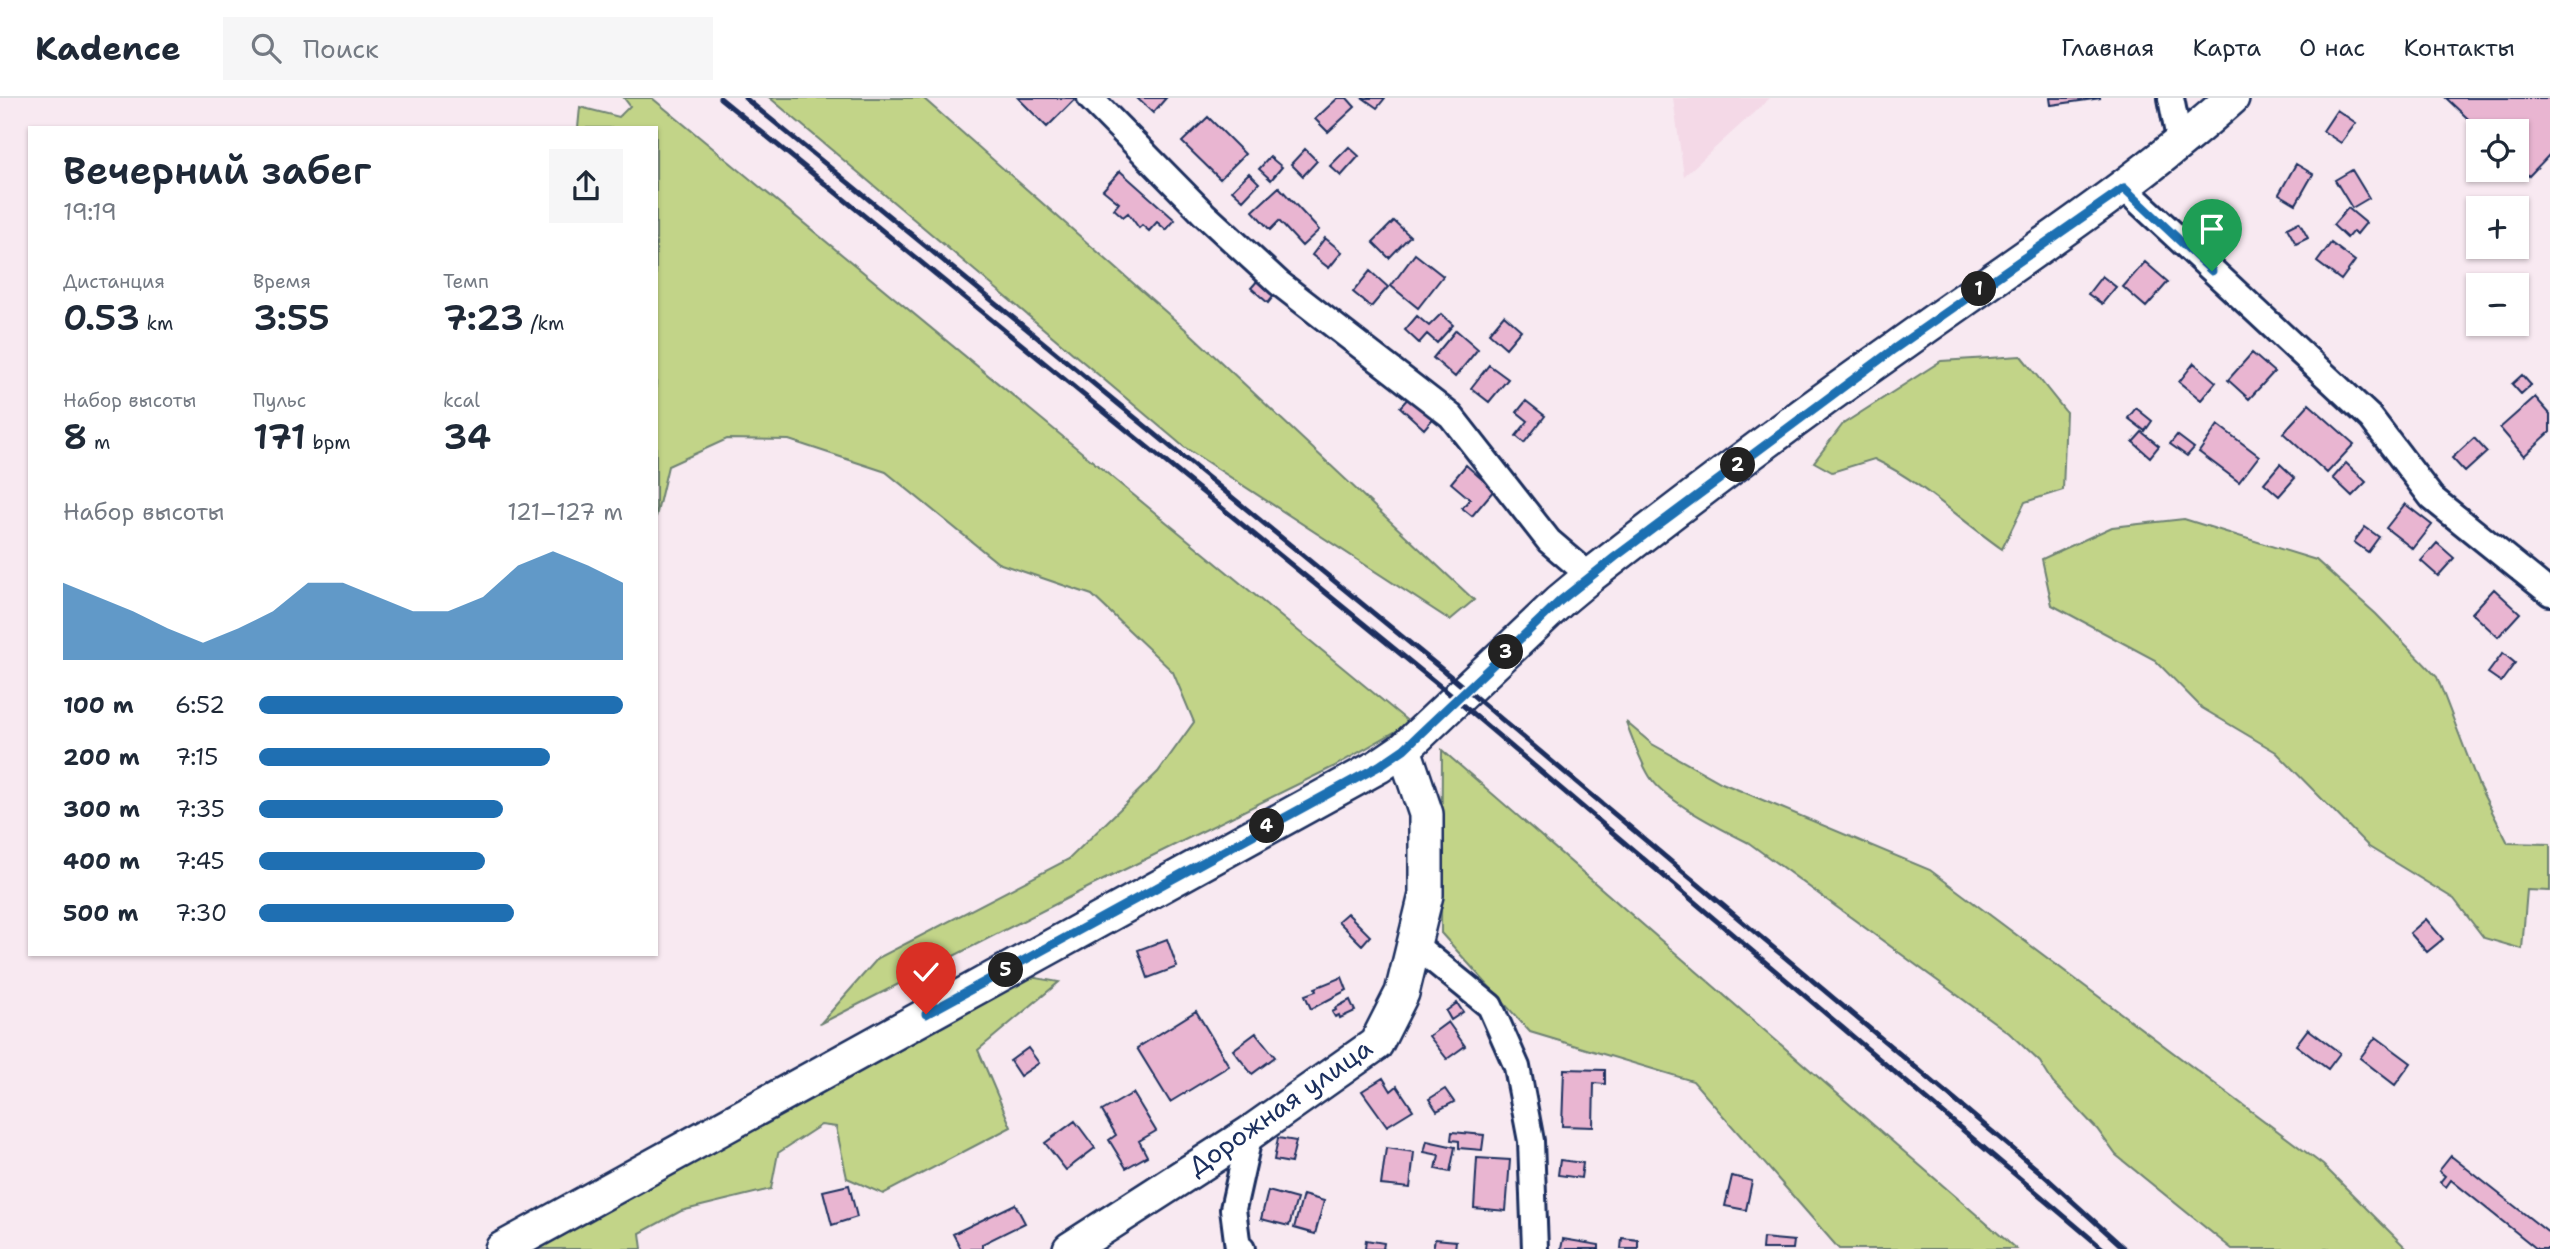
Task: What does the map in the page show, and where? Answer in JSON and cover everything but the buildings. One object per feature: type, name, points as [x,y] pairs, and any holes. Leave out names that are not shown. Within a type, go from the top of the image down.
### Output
[{"type":"street","points":[[1090,98],[1204,214],[1279,284],[1451,416],[1549,541],[1590,576]]},
{"type":"street","points":[[2171,98],[2180,144]]},
{"type":"street","points":[[502,1249],[1379,766],[1404,749],[1436,721],[1502,655],[1590,576],[1894,349],[2124,188],[2232,98]]},
{"type":"street","points":[[2124,188],[2371,418],[2432,498],[2550,593]]},
{"type":"street","name":"Дорожная улица","points":[[1070,1249],[1250,1133],[1376,1044],[1402,993],[1426,895],[1426,814],[1404,749]]},
{"type":"street","points":[[1415,945],[1490,1006],[1517,1067],[1531,1141],[1535,1249]]},
{"type":"street","points":[[1242,1249],[1238,1248],[1233,1209],[1250,1133]]},
{"type":"shaded area","points":[[1673,98],[1770,98],[1684,176]]},
{"type":"green space","points":[[624,98],[652,98],[1410,723],[1333,767],[820,1024],[878,958],[1069,859],[1158,772],[1194,722],[1173,672],[1092,595],[998,563],[886,472],[789,440],[727,439],[668,466],[658,508],[658,126],[578,126],[580,107],[619,117],[630,106]]},
{"type":"green space","points":[[770,98],[923,98],[1192,335],[1474,600],[1450,620],[1184,447]]},
{"type":"green space","points":[[2021,356],[2066,412],[2063,490],[2025,502],[2002,549],[1924,489],[1874,459],[1832,472],[1814,462],[1843,424],[1941,361]]},
{"type":"green space","points":[[2184,519],[2316,560],[2376,614],[2437,677],[2479,786],[2508,843],[2550,844],[2550,891],[2527,890],[2522,949],[2484,938],[2454,899],[2369,847],[2276,752],[2202,708],[2155,660],[2052,605],[2042,559],[2112,527]]},
{"type":"green space","points":[[1626,722],[1652,744],[1722,783],[1930,870],[2323,1165],[2407,1249],[2232,1249],[2116,1155],[2097,1129],[2053,1083],[2040,1062],[2009,1033],[1749,843],[1668,796],[1646,771]]},
{"type":"green space","points":[[1442,750],[2016,1249],[1839,1249],[1693,1081],[1530,1032],[1441,933]]},
{"type":"green space","points":[[1030,977],[1059,982],[978,1050],[1011,1127],[883,1194],[847,1178],[836,1127],[821,1125],[778,1153],[771,1189],[681,1211],[640,1233],[642,1249],[538,1249]]},
{"type":"railway","points":[[720,98],[1446,691],[2103,1249]]},
{"type":"railway","points":[[745,98],[1455,680],[2039,1171],[2125,1249]]},
{"type":"route","points":[[926,1014],[1379,766],[1404,749],[1560,601],[1590,576],[1894,349],[2124,188],[2212,271]]}]
